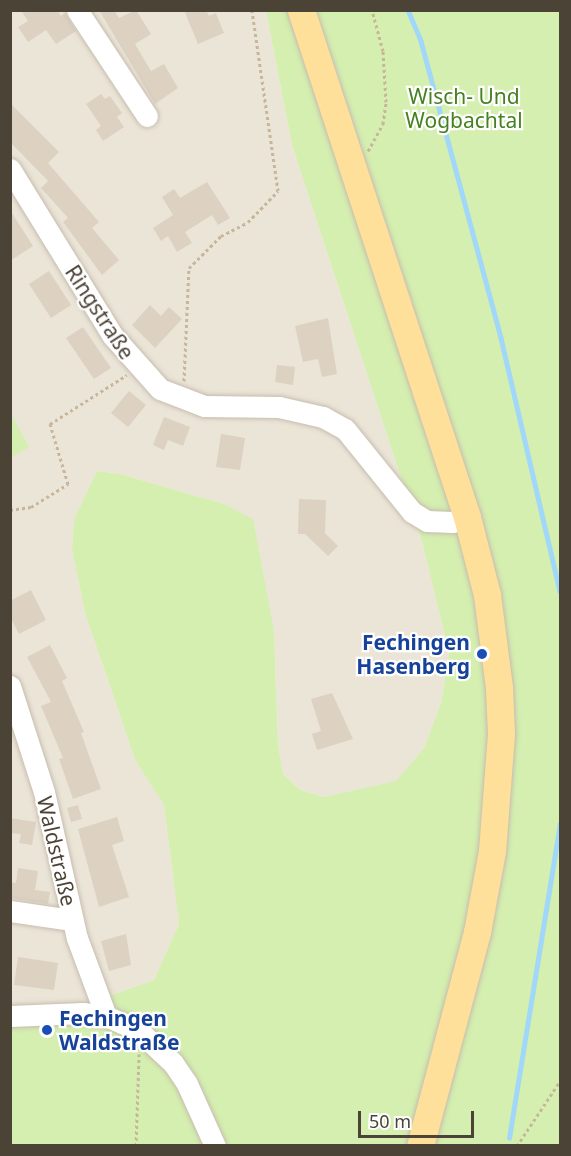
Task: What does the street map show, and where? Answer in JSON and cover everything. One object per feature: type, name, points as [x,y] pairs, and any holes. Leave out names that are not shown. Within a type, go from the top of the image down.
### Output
[{"type":"main road","points":[[301,10],[467,517],[494,641],[501,723],[499,779],[492,850],[477,932],[420,1146]]},
{"type":"street","points":[[77,10],[147,116]]},
{"type":"street","name":"Ringstraße","points":[[10,169],[112,335],[138,368],[160,389],[183,400],[204,406],[279,407],[323,417],[345,429],[412,512],[427,521],[453,522],[467,517]]},
{"type":"street","name":"Waldstraße","points":[[10,686],[44,792],[72,920],[106,1016]]},
{"type":"street","points":[[10,911],[72,920]]},
{"type":"street","points":[[10,1016],[83,1013],[106,1016],[139,1031],[173,1062],[215,1146]]},
{"type":"path","points":[[183,400],[189,268],[221,236],[248,222],[278,191],[252,10]]},
{"type":"path","points":[[353,168],[373,146],[383,124],[386,102],[383,51],[372,10]]},
{"type":"path","points":[[10,510],[31,507],[68,484],[50,424],[138,368]]},
{"type":"path","points":[[136,1146],[139,1031]]},
{"type":"path","points":[[517,1146],[561,1081]]},
{"type":"shaded area","points":[[10,11],[266,11],[292,145],[422,542],[449,652],[441,703],[424,748],[396,782],[324,797],[300,790],[283,774],[278,744],[274,631],[224,504],[120,474],[97,471],[74,519],[72,550],[85,613],[135,760],[164,805],[179,924],[154,980],[87,1004],[11,1005]]},
{"type":"green space","name":"Wisch- Und Wogbachtal","points":[[266,11],[560,11],[560,1145],[11,1145],[10,1005],[87,1004],[154,980],[179,924],[164,805],[135,760],[85,613],[72,550],[74,519],[97,471],[120,474],[224,504],[253,519],[274,631],[278,744],[283,774],[300,790],[324,797],[396,781],[424,748],[441,703],[449,652],[422,542],[292,145]]},
{"type":"green space","points":[[10,412],[29,447],[11,457],[10,457]]},
{"type":"building","points":[[21,10],[57,10],[61,16],[65,13],[76,31],[56,44],[46,30],[28,42],[18,27],[28,21]]},
{"type":"building","points":[[99,10],[114,10],[119,18],[136,10],[151,34],[135,44],[151,71],[164,64],[178,88],[155,104]]},
{"type":"building","points":[[184,10],[206,10],[209,16],[216,13],[224,33],[198,44]]},
{"type":"building","points":[[101,94],[105,99],[110,96],[122,113],[117,117],[124,127],[103,141],[96,130],[101,126],[86,104]]},
{"type":"building","points":[[10,103],[59,152],[48,163],[99,222],[92,228],[119,260],[102,275],[63,222],[68,218],[41,188],[48,181],[10,142]]},
{"type":"building","points":[[207,182],[230,218],[218,225],[212,215],[185,232],[192,243],[177,252],[168,236],[161,241],[153,228],[173,215],[162,197],[174,189],[180,198]]},
{"type":"building","points":[[10,210],[33,246],[10,261]]},
{"type":"building","points":[[49,271],[71,305],[51,318],[29,284]]},
{"type":"building","points":[[150,305],[161,316],[169,307],[182,319],[155,348],[132,325]]},
{"type":"building","points":[[328,318],[337,374],[322,377],[318,359],[303,362],[295,326]]},
{"type":"building","points":[[83,327],[111,368],[94,379],[66,338]]},
{"type":"building","points":[[277,365],[295,367],[293,385],[275,382]]},
{"type":"building","points":[[129,391],[146,405],[128,427],[111,413]]},
{"type":"building","points":[[164,417],[190,427],[183,446],[168,440],[164,450],[153,445]]},
{"type":"building","points":[[221,434],[245,438],[240,470],[216,467]]},
{"type":"building","points":[[299,499],[326,500],[325,533],[338,546],[328,556],[305,534],[298,534]]},
{"type":"building","points":[[31,590],[46,620],[19,634],[10,617],[10,601]]},
{"type":"building","points":[[50,645],[67,678],[62,681],[84,732],[81,733],[101,789],[73,799],[59,759],[63,758],[41,706],[51,702],[27,657]]},
{"type":"building","points":[[332,693],[353,739],[317,750],[312,734],[321,731],[311,699]]},
{"type":"building","points":[[78,805],[82,819],[71,822],[67,808]]},
{"type":"building","points":[[117,817],[124,841],[112,845],[129,897],[99,907],[78,829]]},
{"type":"building","points":[[10,818],[36,822],[32,845],[19,843],[21,834],[10,833]]},
{"type":"building","points":[[18,868],[38,871],[35,890],[50,892],[48,904],[10,898],[10,882],[16,883]]},
{"type":"building","points":[[126,934],[131,965],[109,971],[101,941]]},
{"type":"building","points":[[18,957],[58,963],[54,990],[14,985]]},
{"type":"waterway","points":[[408,10],[421,41],[501,338],[560,591]]},
{"type":"waterway","points":[[509,1138],[560,824]]},
{"type":"place","name":"Fechingen Hasenberg","points":[[482,654]]},
{"type":"place","name":"Fechingen Waldstraße","points":[[47,1030]]}]
